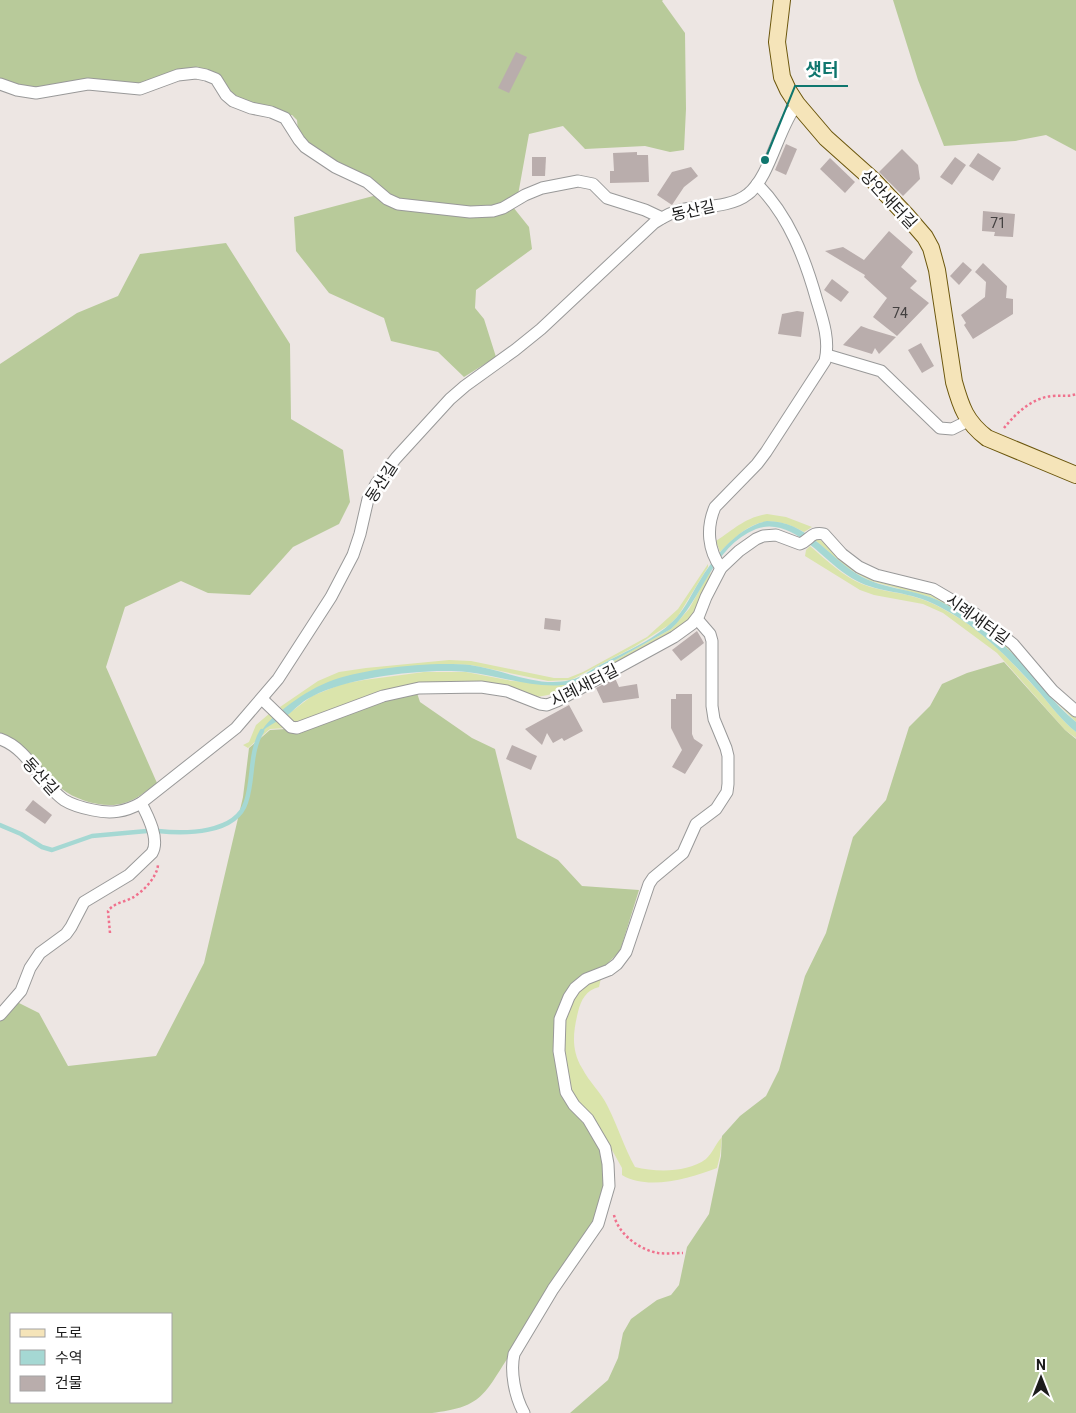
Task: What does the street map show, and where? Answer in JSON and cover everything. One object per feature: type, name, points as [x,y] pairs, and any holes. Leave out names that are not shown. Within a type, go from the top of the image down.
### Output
[{"type":"street","name":"상안새터길","points":[[782,0],[777,42],[778,59],[782,78],[796,104],[826,138],[872,180],[906,215],[930,244],[938,270],[954,382],[968,421],[976,430],[995,441],[1076,475]]},
{"type":"street","points":[[0,84],[17,90],[36,93],[88,84],[140,89],[178,75],[206,74],[216,79],[232,101],[251,108],[272,112],[285,118],[305,147],[335,167],[367,182],[398,204],[470,212],[493,211],[503,208],[525,195],[542,188],[556,184],[578,182],[593,184],[606,198],[645,210],[662,218]]},
{"type":"street","name":"동산길","points":[[0,739],[16,747],[64,800],[75,806],[113,813],[130,810],[141,803],[236,728],[278,679],[331,597],[353,555],[368,499],[376,484],[396,458],[450,399],[541,329],[648,228],[662,218],[684,210],[741,199],[748,195],[757,184],[796,104]]},
{"type":"street","points":[[721,568],[714,558],[710,537],[712,514],[715,507],[757,464],[766,452],[825,361],[827,355],[824,327],[799,247],[775,205],[757,184]]},
{"type":"street","points":[[827,355],[881,371],[940,428],[952,429],[968,421]]},
{"type":"street","name":"시례새터길","points":[[262,698],[290,727],[300,728],[383,696],[419,688],[493,688],[508,691],[547,705],[557,702],[674,637],[697,619],[721,568],[739,551],[763,536],[776,535],[798,544],[816,533],[824,534],[849,561],[863,570],[933,589],[957,602],[1013,644],[1053,690],[1076,711]]},
{"type":"street","points":[[524,1413],[512,1365],[514,1354],[556,1283],[598,1224],[609,1186],[605,1148],[588,1119],[574,1105],[566,1092],[558,1051],[560,1019],[569,997],[581,983],[609,970],[622,958],[630,943],[649,884],[653,878],[683,853],[696,824],[716,809],[727,792],[728,756],[714,719],[712,706],[712,641],[710,634],[697,619]]},
{"type":"street","points":[[0,1015],[21,991],[30,968],[40,953],[66,934],[84,902],[128,875],[146,860],[155,849],[150,822],[141,803]]},
{"type":"path","points":[[995,441],[1012,418],[1034,402],[1053,396],[1076,394]]},
{"type":"path","points":[[110,933],[108,911],[113,906],[134,897],[157,873],[158,861],[155,849]]},
{"type":"path","points":[[614,1214],[620,1228],[631,1239],[647,1250],[658,1253],[683,1252]]},
{"type":"green space","points":[[0,0],[663,0],[685,33],[686,109],[684,150],[670,152],[645,146],[585,149],[563,126],[529,134],[518,195],[488,209],[397,200],[306,144],[298,131],[297,120],[292,115],[286,116],[235,99],[215,74],[147,84],[36,89],[0,80]]},
{"type":"green space","points":[[893,0],[1076,0],[1076,151],[1046,135],[1015,141],[944,146],[918,80]]},
{"type":"green space","points":[[377,195],[397,208],[513,207],[529,227],[532,249],[476,290],[475,308],[484,319],[496,357],[464,377],[438,352],[391,341],[384,318],[329,293],[296,251],[294,217]]},
{"type":"green space","points":[[226,243],[290,344],[291,419],[343,450],[350,502],[339,524],[293,547],[250,595],[208,593],[181,581],[125,607],[106,667],[157,783],[129,802],[117,805],[92,803],[75,797],[62,789],[20,744],[0,734],[0,364],[77,313],[118,296],[140,254]]},
{"type":"green space","points":[[767,514],[786,517],[812,527],[804,532],[779,522],[759,523],[749,527],[720,552],[716,541],[740,524]]},
{"type":"green space","points":[[819,539],[833,551],[940,596],[997,635],[1076,716],[1076,722],[1011,652],[973,622],[933,598],[871,581],[859,575],[845,566],[815,540]]},
{"type":"green space","points":[[810,546],[855,581],[869,587],[927,601],[962,620],[994,645],[1022,673],[1061,718],[1076,732],[1076,738],[1065,730],[997,653],[943,613],[923,604],[874,595],[860,590],[805,556],[806,550]]},
{"type":"green space","points":[[708,564],[678,616],[669,625],[634,647],[571,680],[548,681],[471,665],[422,666],[363,673],[310,691],[283,710],[280,707],[318,681],[339,672],[366,668],[449,660],[471,661],[554,678],[568,678],[583,672],[647,637],[678,609]]},
{"type":"green space","points":[[710,571],[711,576],[691,617],[679,629],[574,686],[548,695],[537,697],[455,683],[302,723],[293,722],[287,715],[312,696],[342,684],[424,672],[466,672],[512,681],[572,684],[671,629],[689,609]]},
{"type":"green space","points":[[1004,662],[1065,730],[1076,739],[1076,1413],[570,1413],[608,1380],[618,1358],[623,1333],[631,1319],[657,1300],[671,1295],[679,1285],[687,1247],[709,1214],[721,1156],[722,1136],[740,1116],[766,1096],[779,1070],[805,976],[826,933],[853,837],[886,800],[909,727],[930,706],[942,684],[967,673]]},
{"type":"green space","points":[[417,693],[420,702],[472,738],[495,749],[517,838],[558,860],[582,886],[639,890],[620,951],[606,965],[578,980],[556,1051],[582,1115],[601,1148],[605,1185],[599,1212],[510,1359],[507,1359],[492,1383],[478,1398],[461,1407],[432,1413],[0,1413],[0,1021],[17,1002],[39,1013],[68,1066],[156,1056],[204,963],[243,797],[249,748],[270,730],[286,729]]},
{"type":"green space","points":[[270,713],[286,728],[270,729],[248,748],[243,745],[249,742],[256,725]]},
{"type":"green space","points":[[601,978],[599,987],[587,993],[578,1012],[574,1041],[576,1054],[585,1073],[608,1107],[635,1167],[652,1170],[671,1170],[690,1167],[706,1159],[722,1137],[717,1168],[695,1176],[670,1181],[644,1182],[632,1180],[622,1175],[622,1168],[612,1150],[578,1104],[569,1089],[562,1053],[566,1011],[582,986]]},
{"type":"water","points":[[767,521],[781,522],[805,533],[846,566],[867,580],[936,599],[975,623],[994,637],[1019,660],[1053,700],[1076,722],[1076,732],[1061,718],[1004,654],[962,620],[943,608],[922,599],[874,588],[856,581],[793,533],[781,528],[769,527],[756,529],[741,537],[729,548],[709,574],[682,617],[671,629],[572,684],[532,684],[480,674],[450,671],[388,675],[329,689],[313,696],[260,734],[275,716],[312,690],[342,677],[378,669],[455,664],[482,667],[545,682],[558,682],[578,678],[641,644],[669,625],[680,613],[705,572],[727,544],[756,524]]},
{"type":"building","points":[[516,52],[527,57],[509,93],[498,88]]},
{"type":"building","points":[[786,144],[797,149],[786,175],[775,170]]},
{"type":"building","points":[[902,149],[918,165],[920,179],[903,196],[879,172]]},
{"type":"building","points":[[637,152],[637,155],[648,155],[649,182],[610,183],[610,171],[614,171],[613,153]]},
{"type":"building","points":[[978,153],[1001,168],[993,181],[969,166]]},
{"type":"building","points":[[532,157],[546,157],[545,176],[532,176]]},
{"type":"building","points":[[955,157],[966,165],[952,185],[940,177]]},
{"type":"building","points":[[830,158],[855,182],[845,193],[820,169]]},
{"type":"building","points":[[691,167],[698,176],[684,187],[672,205],[657,195],[672,172]]},
{"type":"building","points":[[983,211],[1015,214],[1013,237],[994,236],[995,232],[982,231]]},
{"type":"building","points":[[889,231],[913,252],[901,267],[917,281],[910,288],[929,303],[897,336],[873,317],[887,298],[864,277],[865,275],[825,251],[843,247],[864,260]]},
{"type":"building","points":[[963,262],[972,270],[959,285],[950,276]]},
{"type":"building","points":[[983,263],[1007,286],[1006,298],[1013,299],[1013,314],[973,339],[964,325],[966,323],[961,315],[985,297],[986,282],[975,272]]},
{"type":"building","points":[[832,279],[849,292],[841,302],[824,290]]},
{"type":"building","points":[[797,311],[804,312],[801,337],[778,334],[782,314]]},
{"type":"building","points":[[861,326],[896,337],[879,354],[875,348],[872,354],[843,345]]},
{"type":"building","points":[[921,343],[934,366],[922,373],[908,350]]},
{"type":"building","points":[[545,618],[561,620],[560,631],[544,629]]},
{"type":"building","points":[[697,631],[704,643],[681,661],[672,650]]},
{"type":"building","points":[[615,678],[619,687],[637,684],[639,698],[603,703],[596,688]]},
{"type":"building","points":[[676,694],[692,694],[692,734],[694,739],[703,745],[685,774],[672,767],[682,750],[671,728],[671,699],[676,699]]},
{"type":"building","points":[[569,705],[583,731],[564,741],[562,738],[553,743],[547,733],[542,745],[525,729]]},
{"type":"building","points":[[512,745],[537,756],[531,770],[506,759]]},
{"type":"building","points":[[33,800],[52,815],[45,824],[25,810]]},
{"type":"waterway","points":[[158,831],[195,832],[208,830],[221,826],[240,813],[246,802],[255,748],[262,731]]},
{"type":"waterway","points":[[0,825],[21,834],[42,847],[52,850],[92,836],[147,831]]},
{"type":"place","name":"샛터","points":[[765,160]]}]
